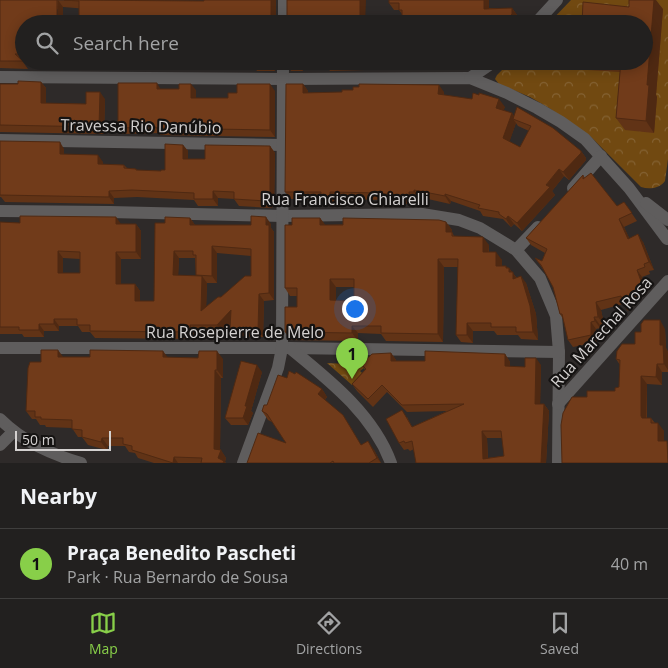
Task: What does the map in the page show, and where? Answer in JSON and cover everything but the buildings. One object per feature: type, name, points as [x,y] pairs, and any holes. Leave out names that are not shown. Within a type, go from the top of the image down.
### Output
[{"type":"street","points":[[284,0],[284,15]]},
{"type":"street","points":[[543,15],[557,0]]},
{"type":"street","points":[[243,463],[286,348],[282,216],[283,70]]},
{"type":"street","points":[[470,78],[482,70]]},
{"type":"street","points":[[0,77],[470,78],[508,93],[561,122],[585,139],[630,188],[668,239]]},
{"type":"street","name":"Travessa Rio Danúbio","points":[[0,140],[282,145]]},
{"type":"street","points":[[562,200],[602,156]]},
{"type":"street","points":[[630,188],[668,220]]},
{"type":"street","name":"Rua Francisco Chiarelli","points":[[0,211],[282,216],[422,214],[441,216],[480,228],[516,250],[540,278],[556,316],[559,352],[558,463]]},
{"type":"street","points":[[516,250],[549,214]]},
{"type":"street","points":[[668,227],[668,239]]},
{"type":"street","name":"Rua Marechal Rosa","points":[[558,404],[668,281]]},
{"type":"street","name":"Rua Rosepierre de Melo","points":[[0,348],[286,348],[559,352]]},
{"type":"street","points":[[286,348],[324,375],[352,403],[376,434],[386,450],[391,463]]},
{"type":"street","points":[[0,420],[13,432],[32,443],[61,457],[81,463]]},
{"type":"street","points":[[0,445],[13,432]]},
{"type":"green space","points":[[571,0],[668,0],[668,159],[665,181],[658,187],[641,187],[590,136],[549,108],[530,97],[499,84],[495,79],[502,70],[653,70],[653,15],[557,15]]},
{"type":"green space","points":[[327,363],[368,365],[360,371],[362,373],[352,385]]},
{"type":"place","name":"Praça Benedito Pascheti","points":[[352,379]]}]
